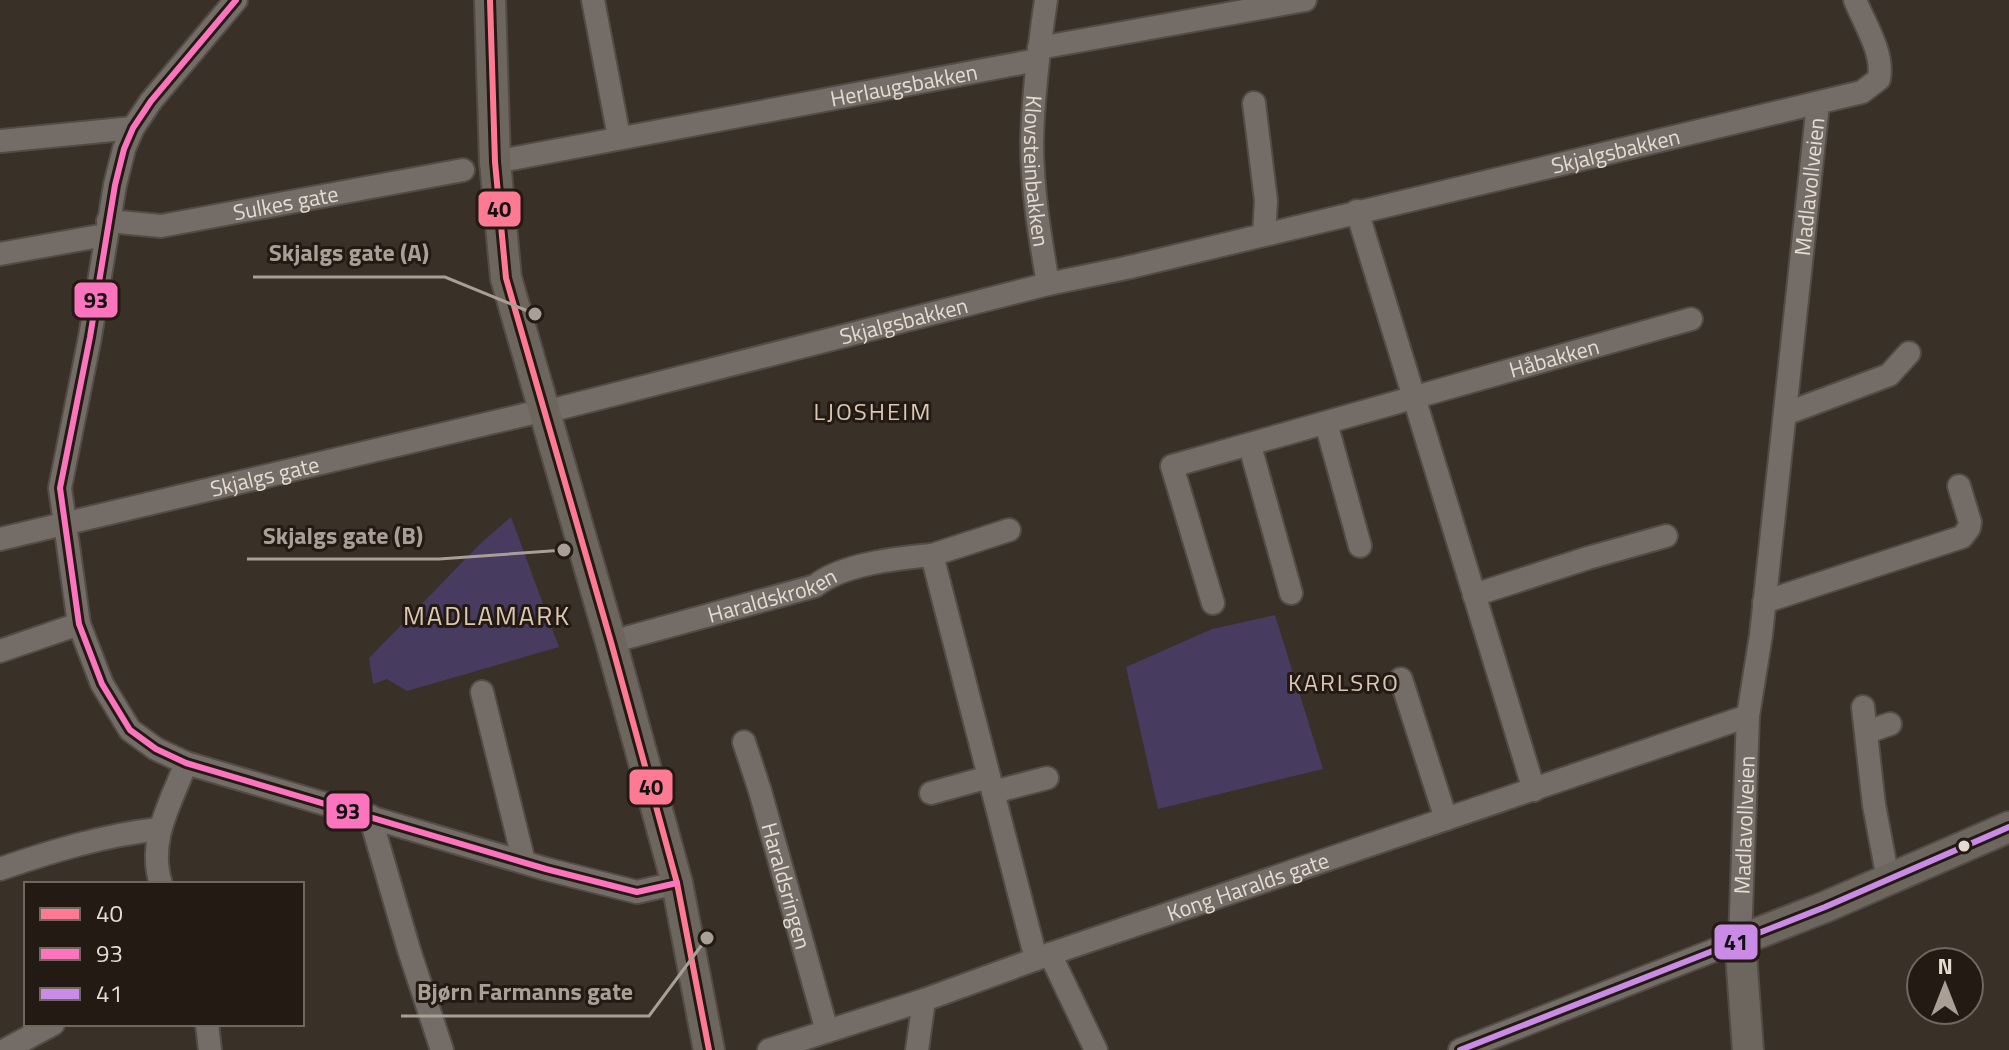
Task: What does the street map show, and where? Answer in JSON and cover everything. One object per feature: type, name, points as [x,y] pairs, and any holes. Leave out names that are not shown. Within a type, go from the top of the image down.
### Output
[{"type":"main road","points":[[490,0],[495,162],[506,278],[536,413],[611,642],[677,883],[709,1050]]},
{"type":"main road","points":[[1740,940],[2009,827]]},
{"type":"main road","name":"Madlavollveien","points":[[1740,940],[1748,1050]]},
{"type":"street","points":[[236,0],[151,101],[133,128],[115,185],[90,337],[60,488],[79,624],[102,684],[130,730],[156,749],[186,763],[637,892],[677,883]]},
{"type":"street","points":[[593,0],[619,137]]},
{"type":"street","name":"Klovsteinbakken","points":[[1046,0],[1038,54],[1032,143],[1036,207],[1048,284]]},
{"type":"street","name":"Herlaugsbakken","points":[[495,162],[1305,0]]},
{"type":"street","name":"Skjalgsbakken","points":[[536,413],[1048,284],[1862,92],[1879,79],[1879,59],[1855,0]]},
{"type":"street","points":[[1254,103],[1266,201],[1264,234]]},
{"type":"street","name":"Madlavollveien","points":[[1740,940],[1748,716],[1764,602],[1818,104]]},
{"type":"street","points":[[0,141],[133,128]]},
{"type":"street","name":"Sulkes gate","points":[[0,254],[107,228],[161,226],[463,170]]},
{"type":"street","points":[[1357,211],[1534,790]]},
{"type":"street","name":"Håbakken","points":[[1213,603],[1172,466],[1691,319]]},
{"type":"street","points":[[1785,414],[1889,375],[1909,353]]},
{"type":"street","name":"Skjalgs gate","points":[[0,539],[536,413]]},
{"type":"street","points":[[1326,423],[1360,546]]},
{"type":"street","points":[[1250,446],[1291,593]]},
{"type":"street","points":[[1764,602],[1962,537],[1970,522],[1959,486]]},
{"type":"street","name":"Haraldskroken","points":[[611,642],[815,586],[826,577],[898,558],[932,555],[1009,530]]},
{"type":"street","points":[[1474,595],[1666,536]]},
{"type":"street","points":[[932,555],[991,784],[1043,957],[1096,1050]]},
{"type":"street","points":[[0,651],[79,624]]},
{"type":"street","points":[[1401,679],[1446,819]]},
{"type":"street","points":[[482,692],[524,862]]},
{"type":"street","points":[[1863,707],[1874,805],[1888,879]]},
{"type":"street","name":"Kong Haralds gate","points":[[769,1050],[924,1000],[1748,716]]},
{"type":"street","points":[[1867,732],[1890,724]]},
{"type":"street","name":"Haraldsringen","points":[[744,742],[827,1031]]},
{"type":"street","points":[[161,882],[156,849],[159,829],[186,763]]},
{"type":"street","points":[[931,793],[1047,778]]},
{"type":"street","points":[[370,816],[442,1050]]},
{"type":"street","points":[[0,869],[129,832],[159,829]]},
{"type":"street","points":[[1460,1050],[1740,940]]},
{"type":"street","points":[[917,1050],[924,1000]]},
{"type":"street","points":[[5,1050],[49,1026]]},
{"type":"street","points":[[207,1026],[210,1050]]},
{"type":"shaded area","points":[[511,517],[559,647],[407,691],[387,679],[373,684],[369,658],[480,544]]},
{"type":"shaded area","points":[[1275,615],[1323,769],[1158,809],[1126,667],[1212,629]]},
{"type":"transit line","name":"93","points":[[236,0],[151,101],[133,128],[115,185],[90,337],[60,488],[79,624],[102,684],[130,730],[156,749],[186,763],[546,869],[637,892],[677,883]]},
{"type":"transit line","name":"40","points":[[490,0],[495,162],[506,278],[677,883],[709,1050]]},
{"type":"transit line","name":"41","points":[[1460,1050],[1825,907],[2009,827]]},
{"type":"place","name":"Skjalgs gate (A)","points":[[535,314]]},
{"type":"place","name":"Skjalgs gate (B)","points":[[564,550]]},
{"type":"place","name":"Bjørn Farmanns gate","points":[[707,938]]},
{"type":"district","name":"LJOSHEIM","points":[[873,411]]},
{"type":"district","name":"MADLAMARK","points":[[487,615]]},
{"type":"district","name":"KARLSRO","points":[[1344,682]]}]
